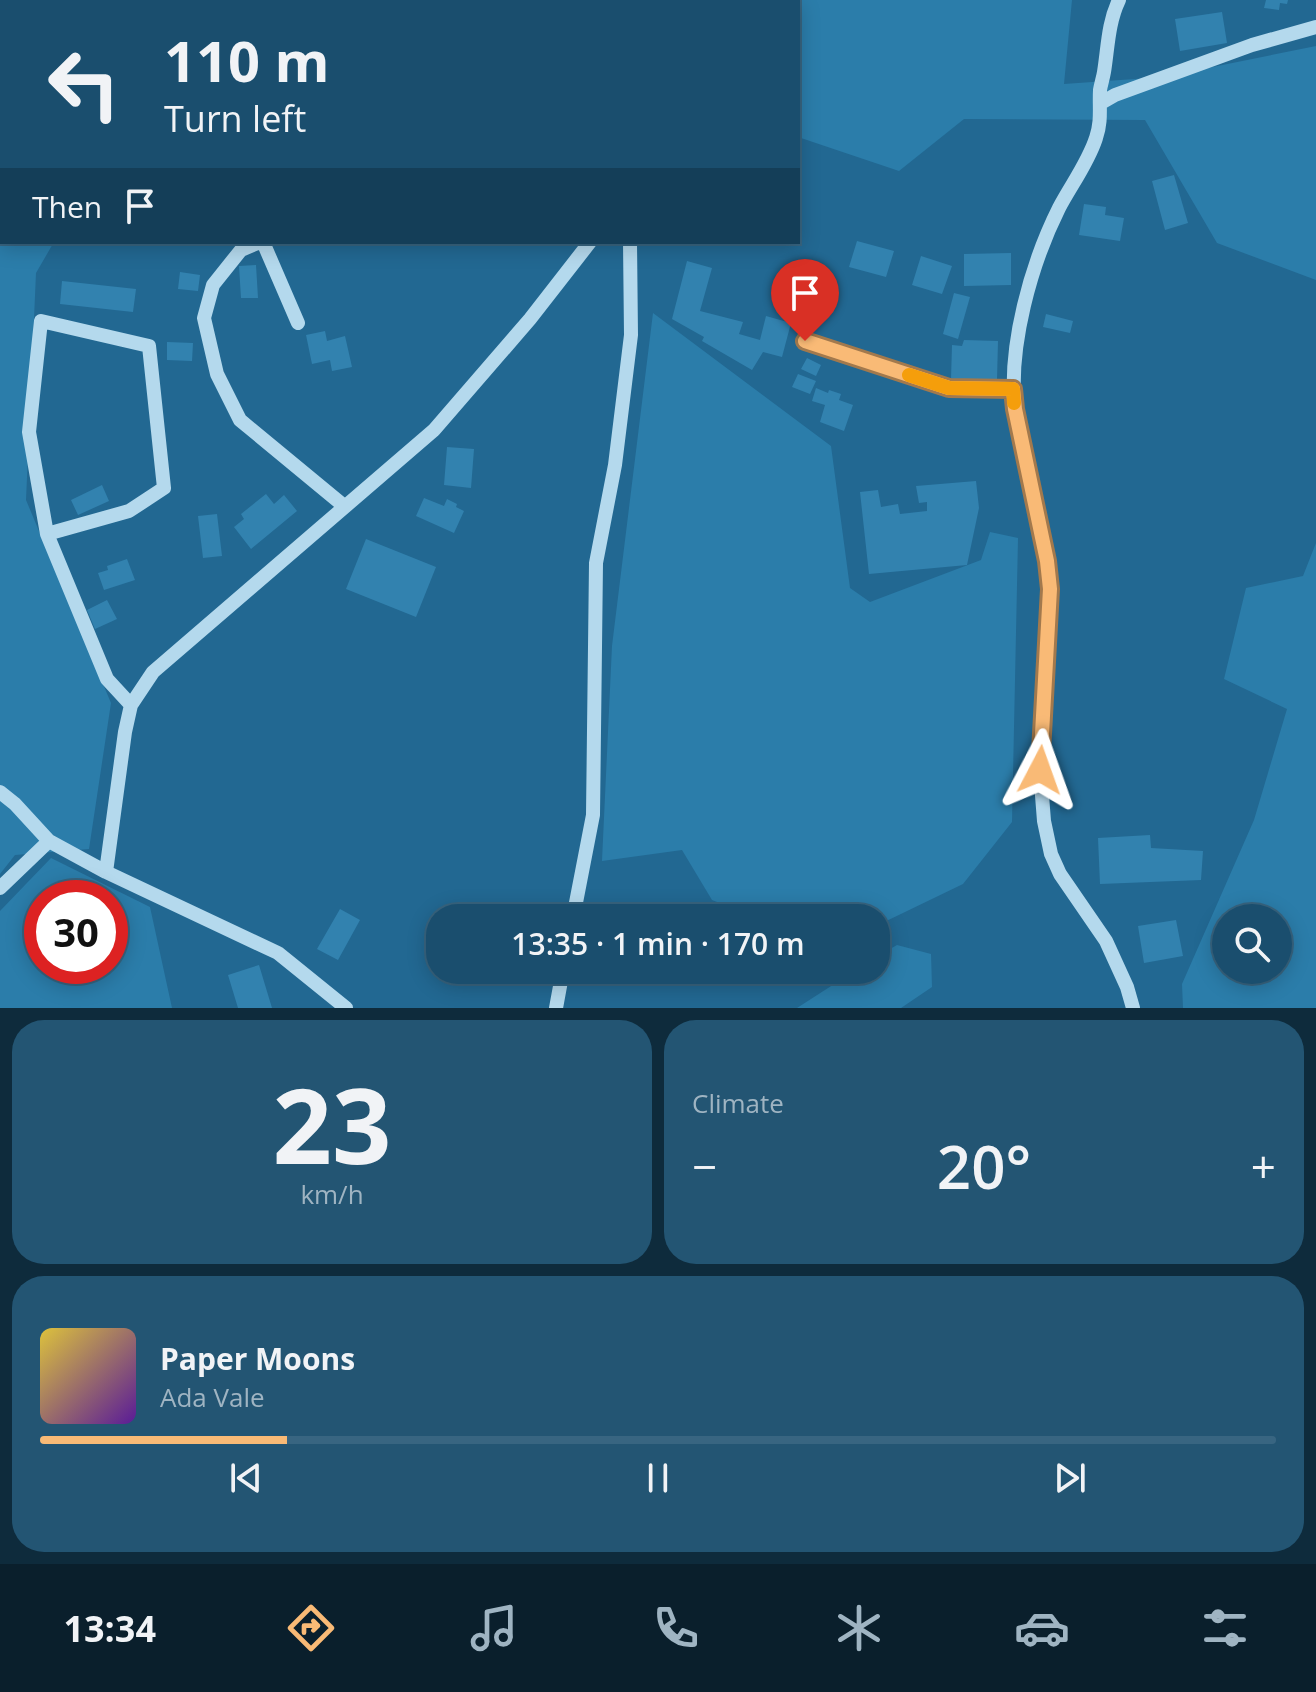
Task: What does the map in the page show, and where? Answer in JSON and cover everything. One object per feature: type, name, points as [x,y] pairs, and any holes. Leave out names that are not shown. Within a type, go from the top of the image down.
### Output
[{"type":"street","points":[[1119,0],[1107,44],[1097,137],[1039,251],[1020,327],[1013,389],[1050,589],[1040,770],[1044,821],[1051,854],[1060,874],[1106,941],[1133,1008]]},
{"type":"street","points":[[1101,103],[1115,95],[1252,45],[1316,27]]},
{"type":"street","points":[[256,244],[241,250],[213,285],[204,318],[217,374],[240,420],[344,506]]},
{"type":"street","points":[[262,244],[298,323]]},
{"type":"street","points":[[106,872],[131,705],[153,672],[434,430],[530,319],[588,244]]},
{"type":"street","points":[[576,904],[593,815],[596,563],[615,465],[631,335],[630,244]]},
{"type":"street","points":[[47,534],[129,511],[164,488],[149,346],[41,321],[29,432],[47,534],[107,679],[131,705]]},
{"type":"street","points":[[805,341],[949,388],[1013,389]]},
{"type":"street","points":[[0,792],[49,841],[106,872],[278,953],[346,1008]]},
{"type":"street","points":[[0,888],[49,841]]},
{"type":"street","points":[[556,1008],[560,984]]},
{"type":"shaded area","points":[[800,0],[1072,0],[1064,84],[1163,77],[1316,46],[1316,280],[1217,243],[1145,120],[964,119],[899,171],[800,138]]},
{"type":"shaded area","points":[[0,244],[53,244],[36,273],[26,500],[111,703],[89,849],[15,855],[0,874]]},
{"type":"shaded area","points":[[653,313],[831,446],[850,588],[870,602],[981,560],[990,532],[1018,538],[1012,822],[963,884],[890,919],[890,904],[722,904],[712,900],[682,850],[602,861],[612,646]]},
{"type":"shaded area","points":[[1316,543],[1316,1008],[1183,1008],[1182,984],[1212,916],[1212,984],[1292,984],[1292,904],[1217,904],[1254,820],[1287,709],[1224,679],[1246,588],[1303,576]]},
{"type":"shaded area","points":[[51,858],[95,880],[30,880]]},
{"type":"shaded area","points":[[24,886],[24,984],[128,984],[128,896],[150,907],[172,1008],[0,1008],[0,911]]},
{"type":"shaded area","points":[[897,945],[931,954],[932,987],[901,1008],[797,1008],[834,984],[890,984],[890,949]]},
{"type":"building","points":[[1266,0],[1288,0],[1287,4],[1280,3],[1279,10],[1264,8]]},
{"type":"building","points":[[1222,12],[1227,43],[1180,51],[1175,19]]},
{"type":"building","points":[[1174,175],[1188,223],[1165,230],[1152,181]]},
{"type":"building","points":[[1084,204],[1106,207],[1105,215],[1124,218],[1120,241],[1079,235]]},
{"type":"building","points":[[857,241],[894,251],[886,277],[849,267]]},
{"type":"building","points":[[1011,253],[1011,285],[964,286],[964,254]]},
{"type":"building","points":[[921,256],[952,266],[942,294],[912,285]]},
{"type":"building","points":[[687,261],[712,268],[700,311],[743,322],[739,334],[760,340],[766,316],[791,323],[782,357],[763,352],[752,370],[702,341],[704,337],[672,319]]},
{"type":"building","points":[[256,265],[258,298],[241,298],[239,266]]},
{"type":"building","points":[[180,272],[200,275],[198,291],[178,289]]},
{"type":"building","points":[[62,281],[136,289],[133,312],[60,304]]},
{"type":"building","points":[[954,293],[970,297],[958,339],[943,334]]},
{"type":"building","points":[[1046,314],[1073,321],[1070,333],[1043,327]]},
{"type":"building","points":[[325,331],[327,341],[345,336],[352,367],[332,371],[330,360],[312,364],[306,335]]},
{"type":"building","points":[[964,340],[998,341],[997,380],[951,379],[952,345],[962,346]]},
{"type":"building","points":[[167,342],[193,343],[192,361],[167,360]]},
{"type":"building","points":[[807,358],[821,365],[816,376],[801,369]]},
{"type":"building","points":[[798,374],[816,381],[810,394],[792,387]]},
{"type":"building","points":[[816,388],[841,394],[839,400],[853,405],[844,431],[820,422],[825,405],[812,401]]},
{"type":"building","points":[[447,447],[474,449],[471,488],[444,485]]},
{"type":"building","points":[[976,481],[979,508],[967,565],[869,574],[860,492],[878,490],[881,507],[898,504],[900,514],[927,511],[927,502],[919,503],[916,486]]},
{"type":"building","points":[[102,485],[109,501],[78,515],[71,500]]},
{"type":"building","points":[[266,494],[274,504],[284,495],[297,511],[251,549],[234,527],[244,519],[241,514]]},
{"type":"building","points":[[424,498],[444,506],[447,499],[464,511],[454,533],[416,516]]},
{"type":"building","points":[[217,514],[222,556],[203,558],[198,516]]},
{"type":"building","points":[[366,539],[436,567],[416,617],[346,589]]},
{"type":"building","points":[[127,559],[135,580],[104,590],[98,573]]},
{"type":"building","points":[[107,600],[117,619],[95,629],[87,610]]},
{"type":"building","points":[[1150,835],[1151,848],[1203,851],[1201,880],[1100,884],[1098,838]]},
{"type":"building","points":[[340,909],[360,920],[338,960],[317,949]]},
{"type":"building","points":[[1176,920],[1183,956],[1144,963],[1138,926]]},
{"type":"building","points":[[259,965],[272,1008],[238,1008],[228,975]]},
{"type":"slow traffic","points":[[909,375],[949,388],[1013,389],[1014,403]]},
{"type":"route","points":[[805,341],[949,388],[1013,389],[1050,589],[1040,770]]}]
